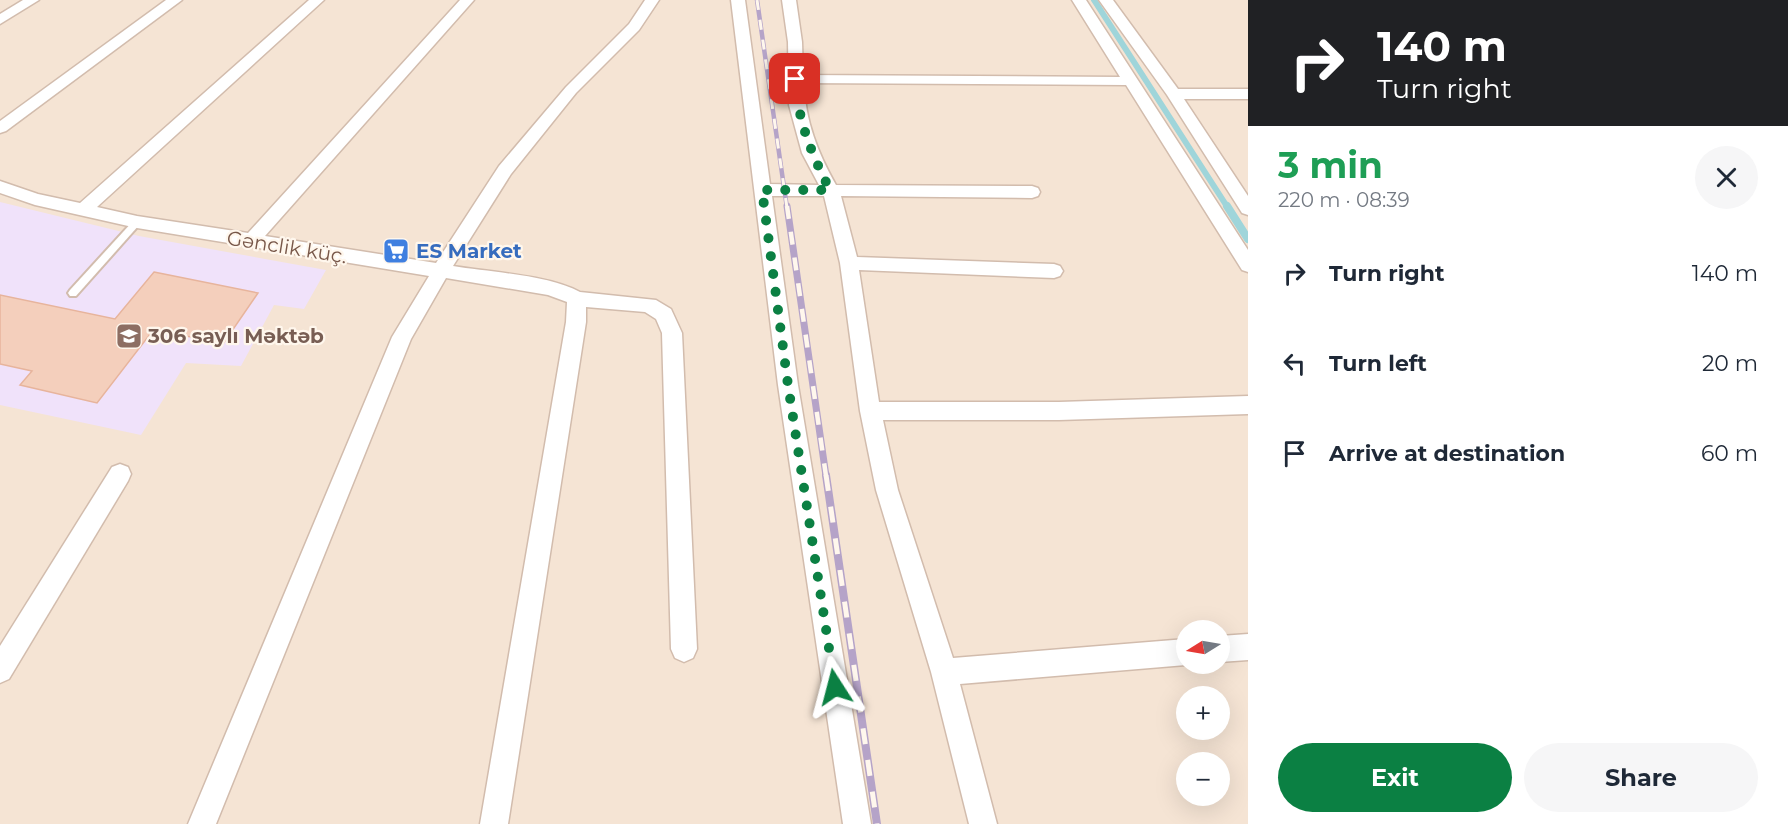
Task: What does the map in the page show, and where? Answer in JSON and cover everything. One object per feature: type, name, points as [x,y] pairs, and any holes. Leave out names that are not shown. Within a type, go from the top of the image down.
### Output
[{"type":"street","points":[[0,20],[32,0]]},
{"type":"street","points":[[0,128],[175,0]]},
{"type":"street","points":[[83,210],[317,0]]},
{"type":"street","points":[[251,241],[467,0]]},
{"type":"street","points":[[202,824],[402,337],[505,170],[570,90],[634,27],[652,0]]},
{"type":"street","points":[[738,0],[788,385],[857,824]]},
{"type":"street","points":[[789,0],[795,42],[795,79],[803,132],[810,153],[830,190],[849,263],[870,411],[887,490],[944,672],[983,824]]},
{"type":"street","points":[[1079,0],[1248,265]]},
{"type":"street","points":[[1106,0],[1174,94],[1248,209]]},
{"type":"street","points":[[795,79],[1132,81]]},
{"type":"street","points":[[1174,94],[1248,94]]},
{"type":"street","name":"Gənclik küç.","points":[[0,187],[35,199],[137,222],[548,288],[564,292],[576,299],[649,305],[664,314],[672,333],[684,649]]},
{"type":"street","points":[[762,190],[1032,192]]},
{"type":"street","points":[[849,263],[1054,271]]},
{"type":"street","points":[[494,824],[576,322],[576,299]]},
{"type":"street","points":[[870,411],[1076,413],[1248,405]]},
{"type":"street","points":[[0,670],[120,474]]},
{"type":"street","points":[[1230,648],[1248,647]]},
{"type":"street","points":[[944,672],[1176,653]]},
{"type":"lane","points":[[73,293],[137,222]]},
{"type":"shaded area","points":[[0,0],[1248,0],[1248,824],[0,824]]},
{"type":"shaded area","name":"306 saylı Məktəb","points":[[0,202],[139,236],[326,270],[304,309],[274,305],[241,366],[186,363],[141,435],[0,405]]},
{"type":"building","points":[[154,272],[258,293],[223,344],[154,329],[97,403],[20,385],[32,371],[0,364],[0,295],[115,319]]},
{"type":"waterway","points":[[1094,0],[1228,208]]},
{"type":"waterway","points":[[1227,206],[1248,239]]},
{"type":"railway","points":[[757,0],[787,208]]},
{"type":"railway","points":[[787,206],[826,476]]},
{"type":"railway","points":[[826,475],[877,824]]},
{"type":"place","name":"ES Market","points":[[396,251]]},
{"type":"place","name":"306 saylı Məktəb","points":[[129,336]]},
{"type":"route","points":[[795,79],[797,105],[803,132],[810,153],[830,190],[762,190],[788,385],[835,687]]}]
